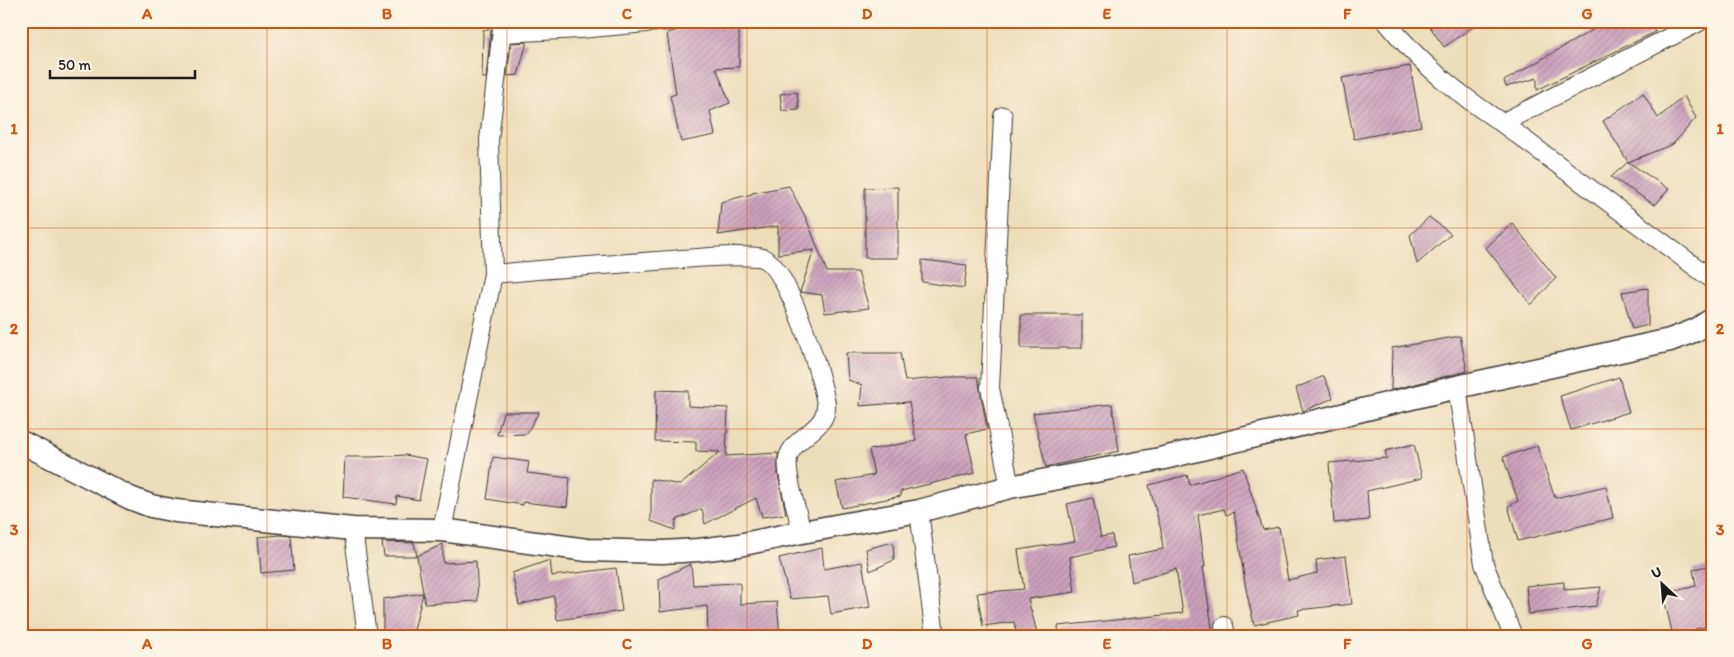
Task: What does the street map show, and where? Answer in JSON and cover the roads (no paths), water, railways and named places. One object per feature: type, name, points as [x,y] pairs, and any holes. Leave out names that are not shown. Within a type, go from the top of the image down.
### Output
[{"type":"street","points":[[442,530],[493,274],[489,140],[502,27],[580,29],[668,21]]},
{"type":"street","points":[[1386,21],[1415,55],[1440,79],[1713,280]]},
{"type":"street","points":[[1502,123],[1701,21]]},
{"type":"street","points":[[1004,116],[990,388],[1010,487]]},
{"type":"street","points":[[493,274],[720,256],[761,257],[770,262],[782,277],[791,295],[817,368],[826,405],[824,417],[817,427],[796,444],[788,458],[788,470],[802,532]]},
{"type":"street","points":[[21,442],[130,498],[151,506],[176,511],[353,529],[442,530],[587,550],[662,552],[740,545],[919,511],[1010,487],[1160,458],[1457,387],[1670,340],[1710,326]]},
{"type":"street","points":[[1457,387],[1484,564],[1513,636]]},
{"type":"street","points":[[919,511],[935,636]]},
{"type":"street","points":[[353,529],[367,636]]}]
